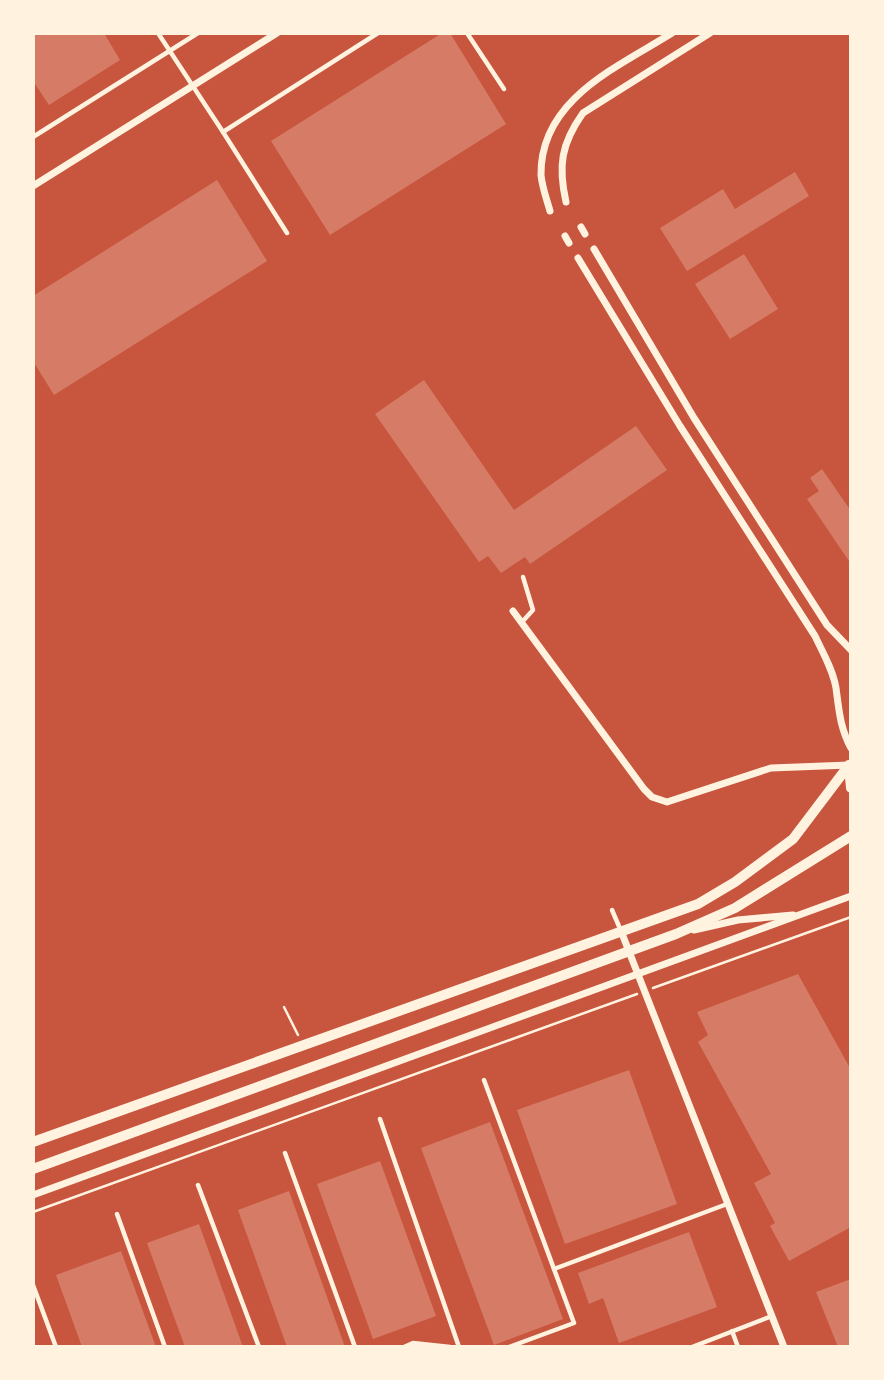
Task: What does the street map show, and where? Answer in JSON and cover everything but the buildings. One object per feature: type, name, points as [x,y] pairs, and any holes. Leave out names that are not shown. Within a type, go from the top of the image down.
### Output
[{"type":"street","points":[[33,186],[277,33]]},
{"type":"street","points":[[550,211],[541,176],[545,144],[568,102],[590,83],[673,33]]},
{"type":"street","points":[[566,202],[560,176],[564,150],[571,129],[583,113],[710,33]]},
{"type":"street","points":[[594,249],[694,418],[827,625],[851,650]]},
{"type":"street","points":[[578,258],[815,636],[836,687],[839,721],[851,748]]},
{"type":"street","points":[[746,528],[760,520]]},
{"type":"street","points":[[513,611],[643,789],[659,800],[667,802],[771,768],[850,762]]},
{"type":"street","points":[[850,762],[851,788]]},
{"type":"street","points":[[33,1142],[698,904],[773,856],[808,823],[850,762]]},
{"type":"street","points":[[33,1169],[676,934],[735,908],[851,836]]},
{"type":"street","points":[[33,1195],[851,896]]},
{"type":"street","points":[[676,934],[738,920],[804,914]]},
{"type":"street","points":[[621,931],[784,1347]]},
{"type":"lane","points":[[158,33],[286,233]]},
{"type":"lane","points":[[33,137],[198,33]]},
{"type":"lane","points":[[223,132],[378,33]]},
{"type":"lane","points":[[467,33],[504,89]]},
{"type":"lane","points":[[521,623],[533,610],[523,577]]},
{"type":"lane","points":[[612,910],[621,931]]},
{"type":"lane","points":[[484,1080],[574,1323],[509,1347]]},
{"type":"lane","points":[[380,1119],[458,1347]]},
{"type":"lane","points":[[285,1153],[355,1347]]},
{"type":"lane","points":[[198,1185],[259,1347]]},
{"type":"lane","points":[[554,1269],[727,1204]]},
{"type":"lane","points":[[117,1214],[165,1347]]},
{"type":"lane","points":[[33,1285],[56,1347]]},
{"type":"lane","points":[[692,1347],[772,1316]]},
{"type":"lane","points":[[732,1331],[738,1347]]},
{"type":"lane","points":[[404,1347],[414,1343],[450,1347]]},
{"type":"path","points":[[33,1212],[851,917]]},
{"type":"path","points":[[284,1007],[294,1025]]}]
